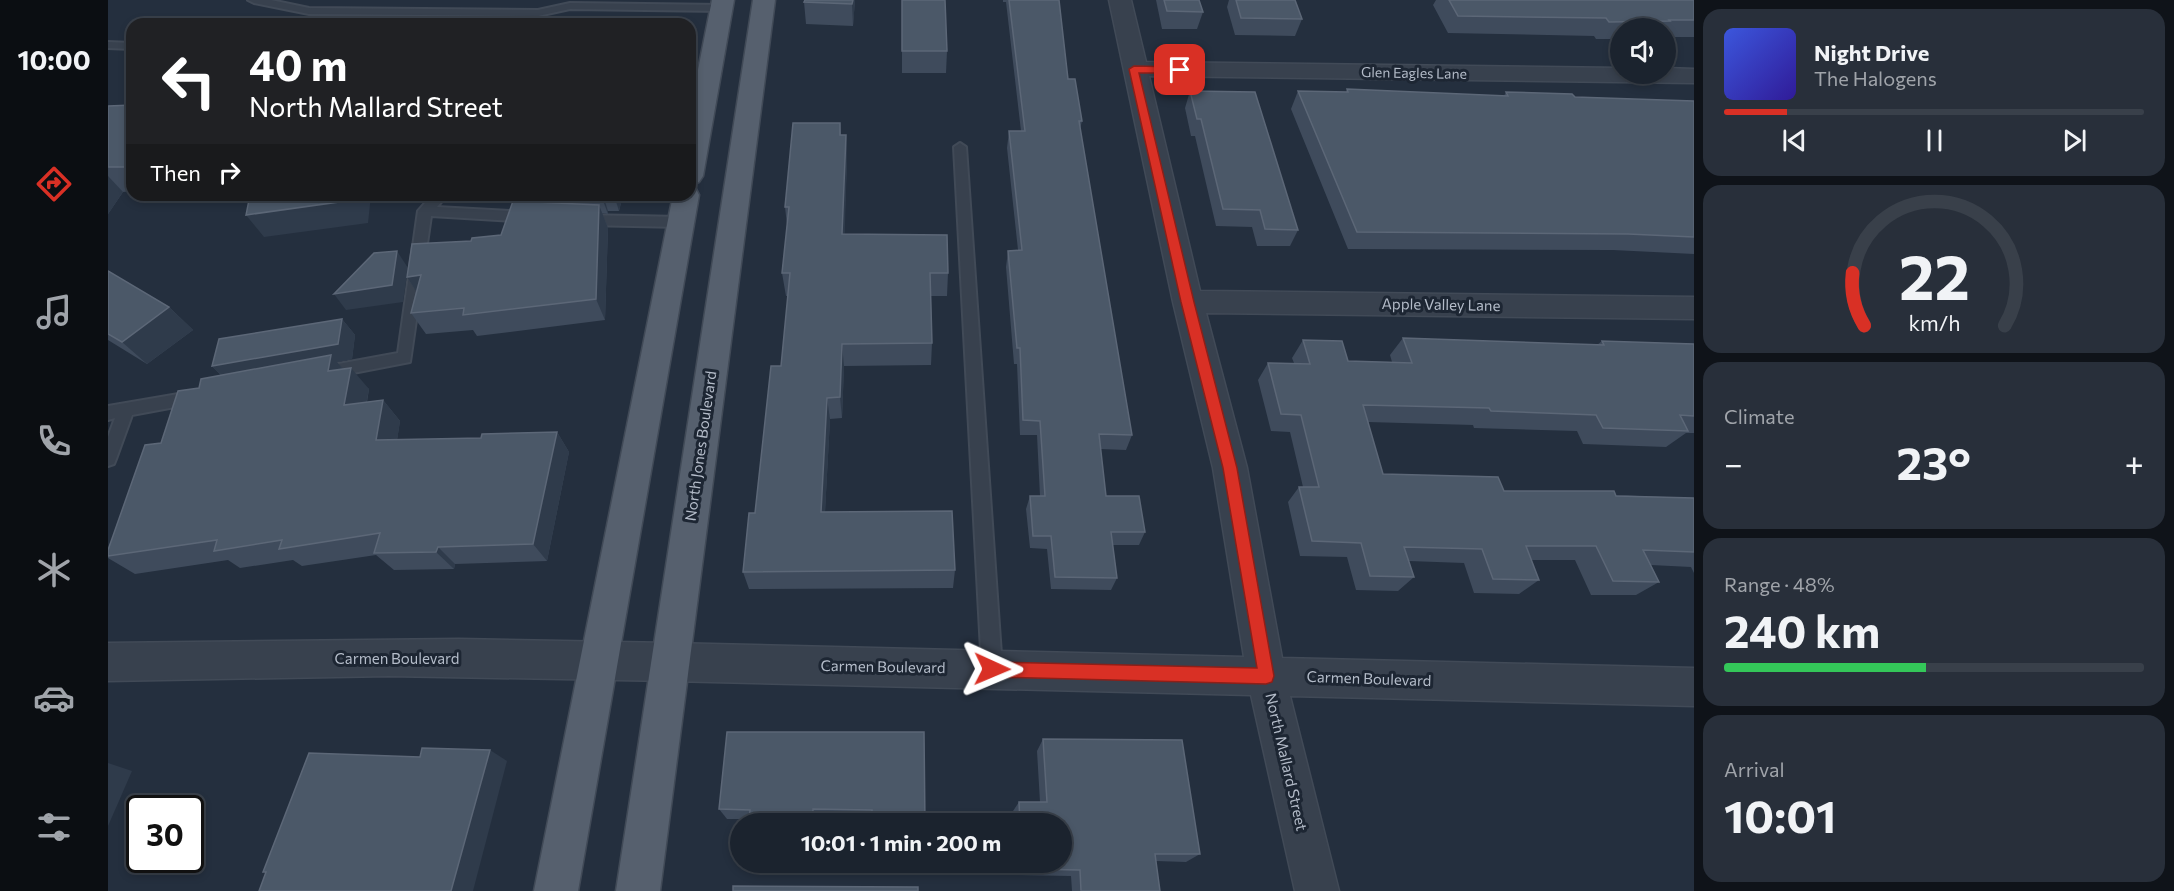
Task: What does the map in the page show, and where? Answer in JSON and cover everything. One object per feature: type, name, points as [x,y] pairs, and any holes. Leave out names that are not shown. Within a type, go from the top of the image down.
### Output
[{"type":"main road","name":"North Jones Boulevard","points":[[638,891],[764,0]]},
{"type":"main road","points":[[696,144],[722,4]]},
{"type":"main road","points":[[556,891],[684,209]]},
{"type":"street","name":"North Mallard Street","points":[[1120,0],[1188,302],[1230,468],[1266,676],[1317,891]]},
{"type":"street","name":"Glen Eagles Lane","points":[[1134,69],[1694,76]]},
{"type":"street","name":"Apple Valley Lane","points":[[1188,302],[1694,308]]},
{"type":"street","name":"Carmen Boulevard","points":[[108,662],[289,658],[598,659],[1694,687]]},
{"type":"lane","points":[[254,0],[309,11],[538,13],[553,5],[722,4]]},
{"type":"lane","points":[[108,45],[126,46]]},
{"type":"lane","points":[[960,147],[992,669]]},
{"type":"lane","points":[[312,375],[405,358],[425,212],[435,201]]},
{"type":"lane","points":[[575,219],[684,209]]},
{"type":"lane","points":[[425,212],[540,217]]},
{"type":"lane","points":[[108,413],[208,395]]},
{"type":"lane","points":[[108,459],[126,410]]},
{"type":"building","points":[[805,0],[853,0],[852,4],[804,2]]},
{"type":"building","points":[[902,0],[945,0],[947,51],[902,51]]},
{"type":"building","points":[[1009,0],[1059,0],[1068,79],[1075,79],[1082,121],[1079,121],[1132,435],[1099,434],[1106,496],[1139,496],[1145,532],[1111,532],[1117,578],[1055,577],[1051,536],[1033,536],[1030,496],[1045,496],[1040,421],[1023,420],[1020,348],[1017,348],[1008,251],[1022,250],[1009,131],[1025,131]]},
{"type":"building","points":[[1164,0],[1199,0],[1203,12],[1167,11]]},
{"type":"building","points":[[1236,0],[1295,0],[1302,19],[1241,18]]},
{"type":"building","points":[[1449,0],[1694,0],[1694,20],[1610,18],[1609,22],[1606,18],[1458,16]]},
{"type":"building","points":[[1347,89],[1508,96],[1506,92],[1572,94],[1575,97],[1694,101],[1694,237],[1628,234],[1357,232],[1298,91],[1348,92]]},
{"type":"building","points":[[1190,91],[1255,92],[1298,230],[1265,229],[1260,210],[1223,209],[1201,119],[1197,119]]},
{"type":"building","points":[[126,105],[125,167],[108,167],[108,106]]},
{"type":"building","points":[[793,123],[840,123],[840,135],[846,135],[842,234],[947,235],[948,273],[930,273],[932,343],[842,344],[840,397],[827,398],[821,512],[952,511],[955,570],[743,572],[749,513],[755,513],[771,366],[781,366],[790,273],[782,273],[789,207],[785,207]]},
{"type":"building","points":[[249,201],[346,201],[246,215]]},
{"type":"building","points":[[513,201],[599,205],[596,299],[463,315],[464,308],[411,313],[421,275],[407,277],[412,244],[471,241],[472,238],[501,235]]},
{"type":"building","points":[[397,251],[392,285],[334,294],[374,253]]},
{"type":"building","points":[[108,271],[169,307],[122,342],[108,334]]},
{"type":"building","points":[[342,319],[338,344],[212,366],[219,339]]},
{"type":"building","points":[[1403,338],[1604,345],[1602,341],[1694,344],[1694,416],[1680,415],[1688,431],[1603,428],[1596,415],[1491,411],[1489,408],[1363,405],[1383,474],[1498,477],[1504,491],[1614,491],[1616,496],[1694,498],[1694,552],[1643,550],[1659,582],[1613,581],[1596,546],[1526,546],[1539,580],[1493,579],[1482,549],[1404,547],[1414,577],[1370,576],[1361,543],[1312,541],[1299,487],[1319,487],[1301,415],[1281,414],[1268,363],[1310,364],[1303,340],[1342,341],[1348,361],[1412,363]]},
{"type":"building","points":[[331,355],[328,371],[351,368],[344,405],[383,400],[376,440],[481,438],[482,434],[557,432],[533,544],[438,547],[436,552],[374,553],[380,533],[279,549],[282,540],[214,551],[217,540],[108,556],[108,550],[145,445],[161,443],[178,391],[199,388],[201,379]]},
{"type":"building","points":[[727,732],[924,732],[925,813],[872,813],[872,810],[813,809],[813,813],[750,813],[750,810],[719,809]]},
{"type":"building","points":[[1043,739],[1182,740],[1200,854],[1155,854],[1160,891],[1081,891],[1080,870],[1072,870],[1072,813],[1020,813],[1019,802],[1047,802]]},
{"type":"building","points":[[422,748],[490,750],[451,891],[259,891],[266,872],[263,872],[309,753],[420,757]]},
{"type":"building","points":[[733,886],[918,887],[918,891],[733,891]]},
{"type":"route","points":[[992,669],[1266,676],[1230,468],[1188,302],[1134,69],[1180,70]]}]
